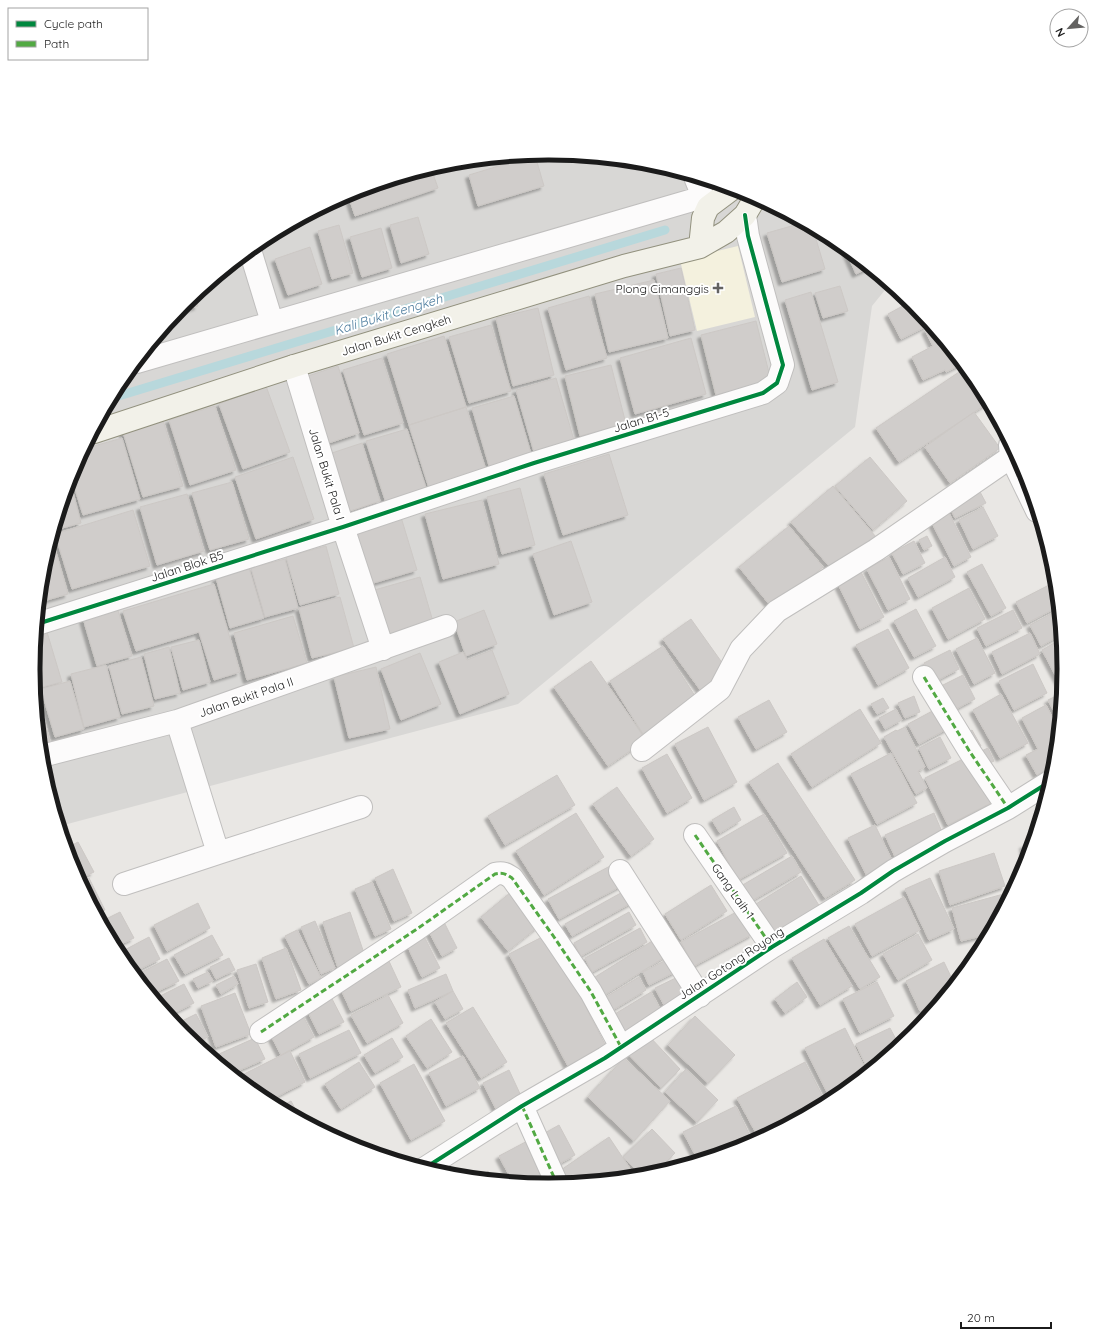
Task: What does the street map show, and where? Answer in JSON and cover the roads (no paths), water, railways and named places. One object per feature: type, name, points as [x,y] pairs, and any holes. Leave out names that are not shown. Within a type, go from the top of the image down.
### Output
[{"type":"street","points":[[144,360],[702,193],[721,190]]},
{"type":"street","points":[[700,247],[703,218],[702,193]]},
{"type":"street","name":"Jalan Bukit Cengkeh","points":[[100,430],[294,366],[624,266],[700,247],[726,232],[750,206]]},
{"type":"street","name":"Jalan B1-5","points":[[343,527],[534,463],[763,393],[778,383],[783,365],[748,236],[750,206]]},
{"type":"street","points":[[252,256],[272,322]]},
{"type":"street","name":"Jalan Bukit Pala I","points":[[294,366],[343,527],[383,649]]},
{"type":"street","points":[[642,750],[720,689],[741,649],[777,611],[876,550],[1009,453]]},
{"type":"street","name":"Jalan Blok B5","points":[[42,622],[343,527]]},
{"type":"street","name":"Jalan Bukit Pala II","points":[[48,755],[177,720],[446,626]]},
{"type":"street","points":[[924,677],[970,752],[1008,808]]},
{"type":"street","points":[[177,720],[218,853]]},
{"type":"street","name":"Jalan Gotong Royong","points":[[432,1164],[522,1106],[605,1058],[772,947],[862,893],[893,871],[1008,808],[1043,786]]},
{"type":"street","points":[[124,884],[361,807]]},
{"type":"street","name":"Gang Laih 1","points":[[695,835],[772,947]]},
{"type":"street","points":[[620,871],[700,996]]},
{"type":"street","points":[[261,1032],[417,929],[495,874],[501,872],[512,878],[554,937],[591,992],[621,1047]]},
{"type":"street","points":[[522,1106],[553,1178]]},
{"type":"waterway","name":"Kali Bukit Cengkeh","points":[[120,396],[665,230]]},
{"type":"place","name":"Plong Cimanggis","points":[[718,288]]}]
